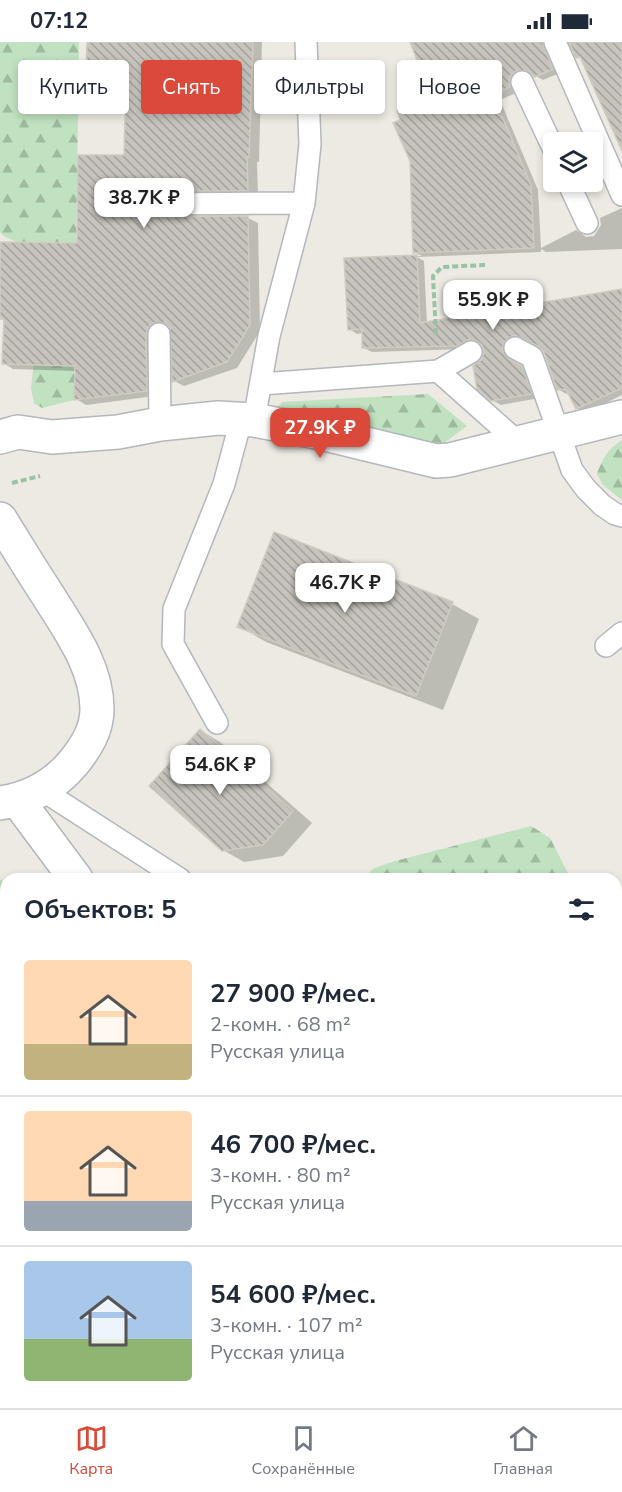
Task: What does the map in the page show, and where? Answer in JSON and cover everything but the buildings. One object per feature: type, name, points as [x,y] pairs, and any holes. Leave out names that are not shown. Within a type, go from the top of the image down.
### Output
[{"type":"street","points":[[0,437],[18,432],[52,437],[118,432],[160,424],[218,418],[248,420],[321,433],[436,461],[560,434],[622,417]]},
{"type":"street","points":[[0,519],[83,655],[93,682],[97,710],[92,736],[64,774],[20,798],[72,873]]},
{"type":"lane","points":[[217,723],[173,644],[174,609],[261,384],[269,336],[304,203],[310,144],[306,42]]},
{"type":"lane","points":[[555,42],[622,195]]},
{"type":"lane","points":[[522,82],[546,132]]},
{"type":"lane","points":[[573,192],[587,223]]},
{"type":"lane","points":[[150,204],[304,203]]},
{"type":"lane","points":[[159,334],[160,424]]},
{"type":"lane","points":[[515,348],[532,357],[572,470],[602,505],[622,516]]},
{"type":"lane","points":[[261,384],[438,371],[471,352]]},
{"type":"lane","points":[[438,371],[519,443]]},
{"type":"lane","points":[[606,646],[622,633]]},
{"type":"lane","points":[[20,798],[168,873]]},
{"type":"path","points":[[438,371],[433,276],[442,267],[485,265]]},
{"type":"path","points":[[10,483],[49,474]]},
{"type":"green space","points":[[0,42],[79,42],[79,60],[18,60],[18,114],[78,114],[74,400],[42,408],[34,403],[31,388],[38,325],[23,248],[0,232]]},
{"type":"green space","points":[[428,394],[467,426],[444,443],[431,443],[282,411],[278,407],[282,402]]},
{"type":"green space","points":[[622,440],[622,500],[603,485],[597,474],[606,455]]},
{"type":"green space","points":[[531,826],[550,838],[568,873],[369,873],[374,868]]}]
